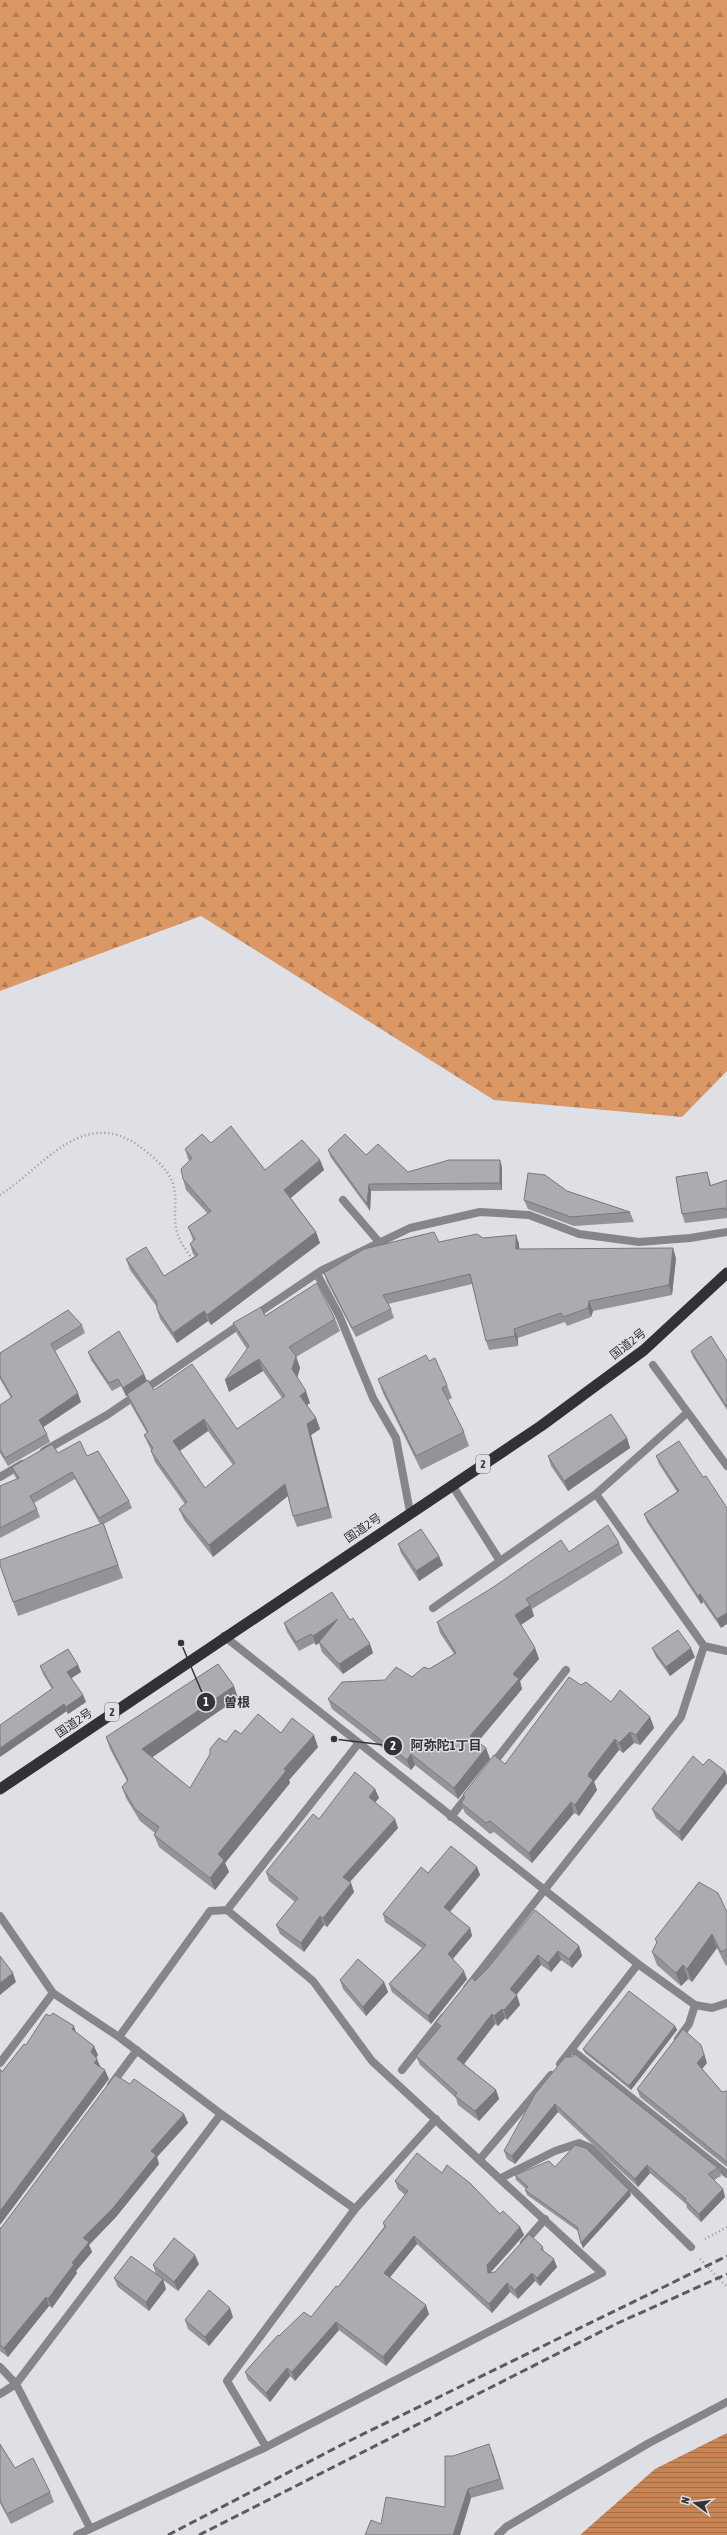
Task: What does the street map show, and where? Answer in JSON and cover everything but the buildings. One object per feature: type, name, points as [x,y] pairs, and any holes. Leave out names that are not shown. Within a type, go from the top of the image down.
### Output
[{"type":"highway","name":"国道2号","points":[[0,1788],[224,1636],[541,1426],[644,1350],[727,1273]]},
{"type":"street","points":[[343,1200],[379,1242]]},
{"type":"street","points":[[0,1477],[107,1415],[317,1274],[410,1228],[480,1212],[529,1215],[579,1234],[639,1242],[690,1238],[727,1232]]},
{"type":"street","points":[[317,1274],[340,1315],[373,1398],[396,1438],[410,1512]]},
{"type":"street","points":[[653,1365],[727,1466]]},
{"type":"street","points":[[596,1494],[500,1561],[433,1608],[596,1494],[687,1413]]},
{"type":"street","points":[[452,1485],[500,1561]]},
{"type":"street","points":[[596,1494],[704,1646],[727,1651]]},
{"type":"street","points":[[224,1636],[358,1744],[638,1964],[696,2005],[712,2008],[727,2003]]},
{"type":"street","points":[[461,1996],[681,1716],[704,1646]]},
{"type":"street","points":[[484,1774],[566,1670]]},
{"type":"street","points":[[227,1910],[358,1744]]},
{"type":"street","points":[[451,1816],[475,1786]]},
{"type":"street","points":[[77,2535],[266,2447],[602,2272],[372,2061],[313,1981],[227,1910],[210,1911],[119,2037]]},
{"type":"street","points":[[0,1916],[3,1929],[53,1993],[119,2037],[221,2114],[355,2209]]},
{"type":"street","points":[[480,2159],[572,2050],[638,1964]]},
{"type":"street","points":[[0,2063],[53,1993]]},
{"type":"street","points":[[671,2048],[690,2024],[696,2005]]},
{"type":"street","points":[[402,2070],[451,2008]]},
{"type":"street","points":[[104,2095],[136,2050]]},
{"type":"street","points":[[572,2050],[635,2094],[727,2174]]},
{"type":"street","points":[[0,2394],[16,2384],[221,2114]]},
{"type":"street","points":[[266,2447],[226,2381],[355,2209],[436,2119]]},
{"type":"street","points":[[501,2178],[555,2151],[579,2143],[591,2148],[691,2247]]},
{"type":"street","points":[[520,2248],[545,2219]]},
{"type":"street","points":[[0,2367],[16,2384],[90,2528]]},
{"type":"street","points":[[498,2535],[506,2527],[649,2443],[727,2402]]},
{"type":"path","points":[[0,1195],[49,1155],[87,1133],[104,1132],[128,1138],[162,1166],[172,1181],[177,1203],[176,1231],[181,1243],[194,1262]]},
{"type":"path","points":[[727,2227],[691,2247],[696,2256],[727,2287]]},
{"type":"green space","points":[[0,0],[727,0],[727,1071],[682,1117],[494,1100],[201,916],[0,991]]},
{"type":"shaded area","points":[[727,2433],[727,2535],[580,2535],[655,2469]]},
{"type":"railway","points":[[168,2535],[347,2442],[727,2256]]},
{"type":"railway","points":[[199,2535],[618,2323],[727,2274]]},
{"type":"place","name":"曽根","points":[[181,1643]]},
{"type":"place","name":"阿弥陀1丁目","points":[[334,1739]]}]
